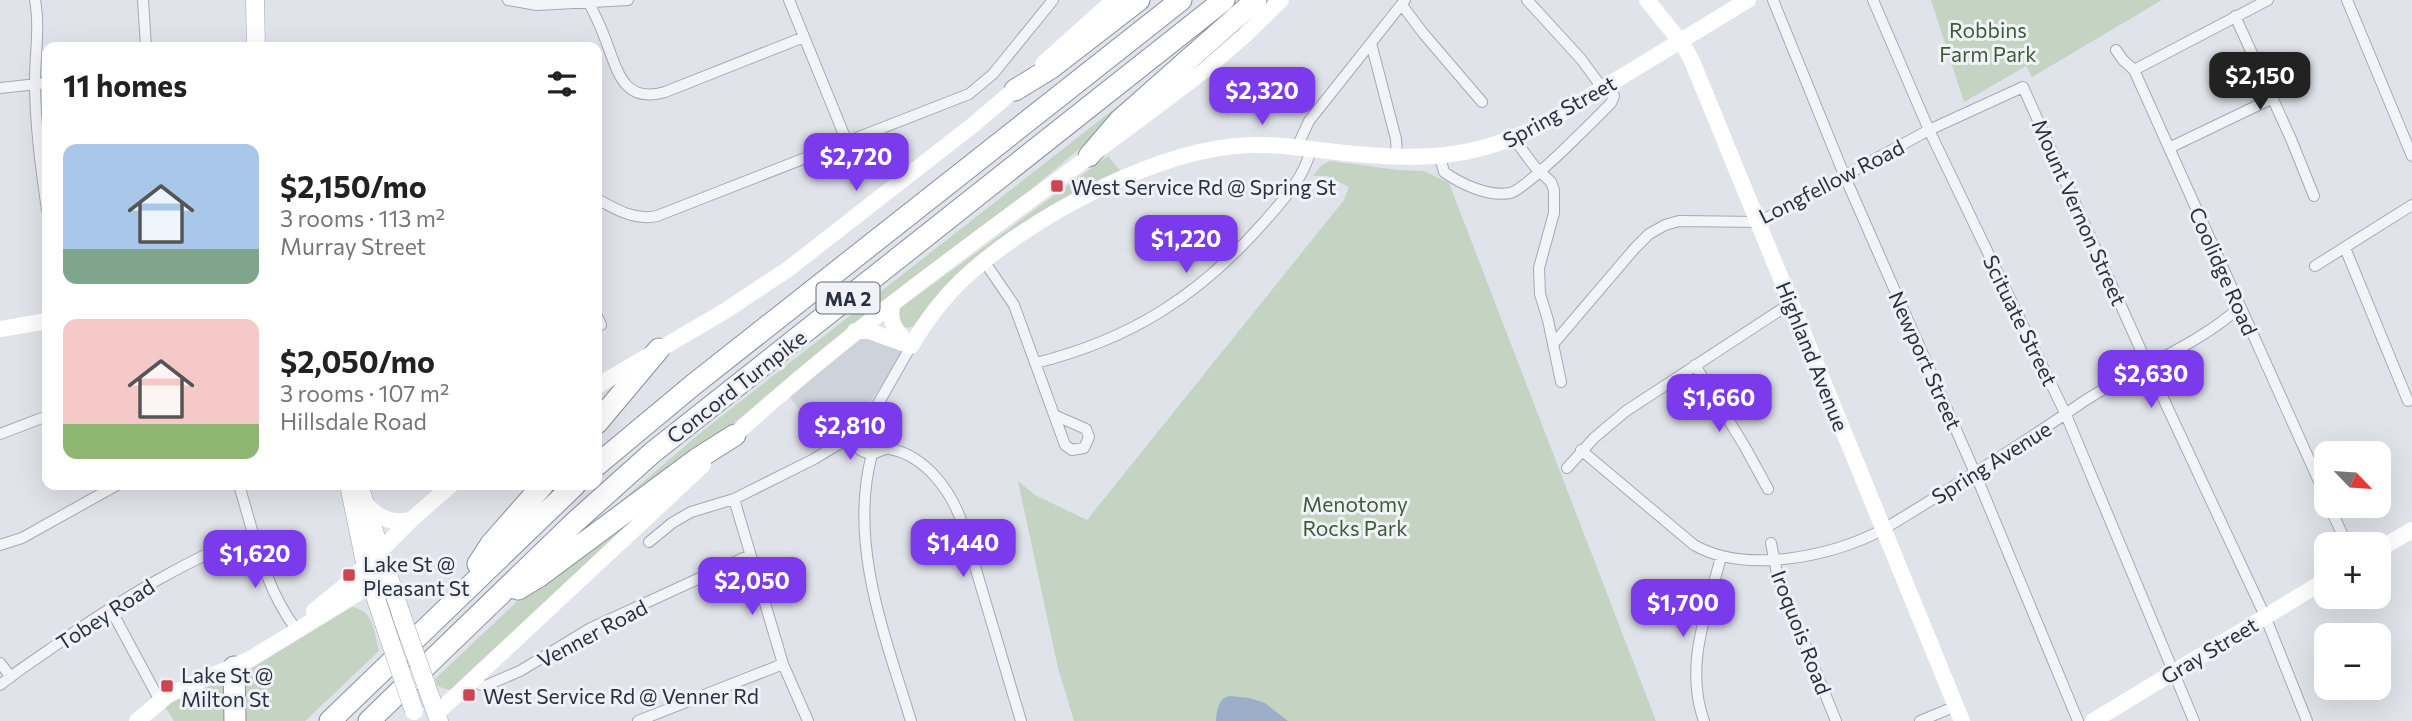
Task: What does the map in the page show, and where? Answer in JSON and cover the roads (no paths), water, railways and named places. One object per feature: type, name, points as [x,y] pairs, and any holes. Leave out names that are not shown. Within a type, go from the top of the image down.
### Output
[{"type":"highway","points":[[1015,90],[1051,68],[1139,0]]},
{"type":"highway","name":"Concord Turnpike","points":[[602,461],[693,385],[1181,0]]},
{"type":"highway","name":"Concord Turnpike","points":[[369,721],[600,498],[679,431],[1224,0]]},
{"type":"highway","points":[[1089,156],[1120,120],[1256,0]]},
{"type":"highway","points":[[602,417],[659,349]]},
{"type":"highway","points":[[483,610],[538,577],[697,459],[735,435]]},
{"type":"highway","points":[[457,598],[491,544],[539,490]]},
{"type":"highway","points":[[330,721],[570,490]]},
{"type":"highway","points":[[234,667],[235,721]]},
{"type":"main road","points":[[255,0],[256,42]]},
{"type":"main road","points":[[602,383],[740,301],[794,265],[1015,90],[1114,0]]},
{"type":"main road","name":"Concord Turnpike","points":[[435,719],[471,681],[803,374],[855,331],[1218,59],[1281,0]]},
{"type":"main road","name":"Highland Avenue","points":[[1647,0],[1680,41],[1692,61],[1959,714]]},
{"type":"main road","name":"Spring Street","points":[[911,346],[941,302],[984,261],[1067,206],[1111,185],[1166,163],[1229,147],[1267,145],[1396,158],[1440,157],[1476,151],[1514,139],[1606,87],[1748,0]]},
{"type":"main road","points":[[893,303],[890,314],[892,324],[911,346]]},
{"type":"main road","points":[[0,329],[42,322]]},
{"type":"main road","points":[[855,331],[869,331],[911,346]]},
{"type":"main road","points":[[350,490],[371,585],[416,716]]},
{"type":"main road","points":[[361,490],[430,696],[435,719]]},
{"type":"main road","points":[[137,721],[160,701],[183,688],[234,667],[371,585],[384,557],[412,519],[445,490]]},
{"type":"main road","points":[[368,506],[387,519],[402,522],[412,519]]},
{"type":"main road","points":[[2391,542],[2412,530]]},
{"type":"main road","points":[[296,629],[366,565],[384,557]]},
{"type":"main road","name":"Gray Street","points":[[2094,721],[2314,587]]},
{"type":"street","points":[[35,0],[35,83],[42,178]]},
{"type":"street","points":[[143,0],[146,42]]},
{"type":"street","points":[[508,0],[537,5],[588,0],[628,0]]},
{"type":"street","points":[[588,0],[620,78],[634,91],[648,95],[665,92],[804,37]]},
{"type":"street","points":[[789,0],[847,142]]},
{"type":"street","points":[[602,202],[618,211],[639,217],[657,216],[969,94],[981,86],[1000,66],[1053,0]]},
{"type":"street","points":[[1440,157],[1441,168],[1446,174],[1473,187],[1494,193],[1515,191],[1540,172],[1611,103],[1614,96],[1527,0]]},
{"type":"street","name":"Newport Street","points":[[1773,0],[1845,177],[1975,473],[2078,721]]},
{"type":"street","name":"Scituate Street","points":[[1873,0],[1929,130],[2066,415],[2194,721]]},
{"type":"street","points":[[2134,70],[2268,0]]},
{"type":"street","points":[[2347,0],[2412,156]]},
{"type":"street","points":[[1036,363],[1114,338],[1149,320],[1198,286],[1240,248],[1288,195],[1303,172],[1309,121],[1404,3],[1482,102]]},
{"type":"street","points":[[2235,16],[2291,139],[2314,197]]},
{"type":"street","points":[[1371,43],[1396,139],[1396,158]]},
{"type":"street","name":"Coolidge Road","points":[[2116,50],[2134,70],[2314,471]]},
{"type":"street","points":[[0,88],[42,83]]},
{"type":"street","name":"Longfellow Road","points":[[1554,343],[1649,234],[1665,225],[1679,221],[1759,222],[1929,130],[2024,87]]},
{"type":"street","name":"Mount Vernon Street","points":[[2024,87],[2148,366],[2265,616],[2307,721]]},
{"type":"street","points":[[2169,148],[2271,99]]},
{"type":"street","points":[[1514,139],[1552,184],[1555,198],[1539,268],[1540,294],[1554,343],[1561,382]]},
{"type":"street","points":[[2315,266],[2412,205]]},
{"type":"street","points":[[2345,248],[2408,401]]},
{"type":"street","points":[[984,261],[1010,296],[1055,415]]},
{"type":"street","points":[[1567,467],[1581,450],[1626,411],[1791,303]]},
{"type":"street","name":"Spring Avenue","points":[[1721,557],[1773,558],[1832,551],[1862,540],[1975,473],[2078,406],[2228,318],[2240,307]]},
{"type":"street","name":"Spring Street","points":[[649,542],[691,512],[734,499],[820,456],[848,438],[886,392],[911,346]]},
{"type":"street","points":[[1695,365],[1740,437],[1768,489]]},
{"type":"street","points":[[0,435],[42,418]]},
{"type":"street","points":[[860,426],[875,452],[865,500],[864,525],[869,567],[888,645],[911,721]]},
{"type":"street","points":[[848,438],[859,449],[875,452],[892,450],[918,463],[936,478],[954,501],[1021,721]]},
{"type":"street","points":[[1581,450],[1695,545],[1721,557],[1696,660],[1697,696],[1704,721]]},
{"type":"street","points":[[0,545],[22,538],[108,490]]},
{"type":"street","points":[[240,490],[273,591],[282,610],[296,629]]},
{"type":"street","points":[[734,499],[783,664],[808,721]]},
{"type":"street","name":"Tobey Road","points":[[0,685],[110,608],[208,552],[253,534]]},
{"type":"street","name":"Iroquois Road","points":[[1771,543],[1779,578],[1836,721]]},
{"type":"street","name":"Venner Road","points":[[471,681],[485,686],[510,676],[584,632],[750,555]]},
{"type":"street","points":[[110,608],[160,701]]},
{"type":"street","points":[[0,663],[10,677]]},
{"type":"street","points":[[638,721],[783,664]]},
{"type":"street","points":[[1920,721],[1959,714]]},
{"type":"water","points":[[1230,696],[1265,703],[1288,721],[1216,721],[1221,702]]},
{"type":"place","name":"West Service Rd @ Spring St","points":[[1057,186]]},
{"type":"place","name":"Lake St @ Pleasant St","points":[[349,575]]},
{"type":"place","name":"Lake St @ Milton St","points":[[167,686]]},
{"type":"place","name":"West Service Rd @ Venner Rd","points":[[469,695]]},
{"type":"park label","name":"Robbins Farm Park","points":[[1988,41]]},
{"type":"park label","name":"Menotomy Rocks Park","points":[[1355,515]]}]
